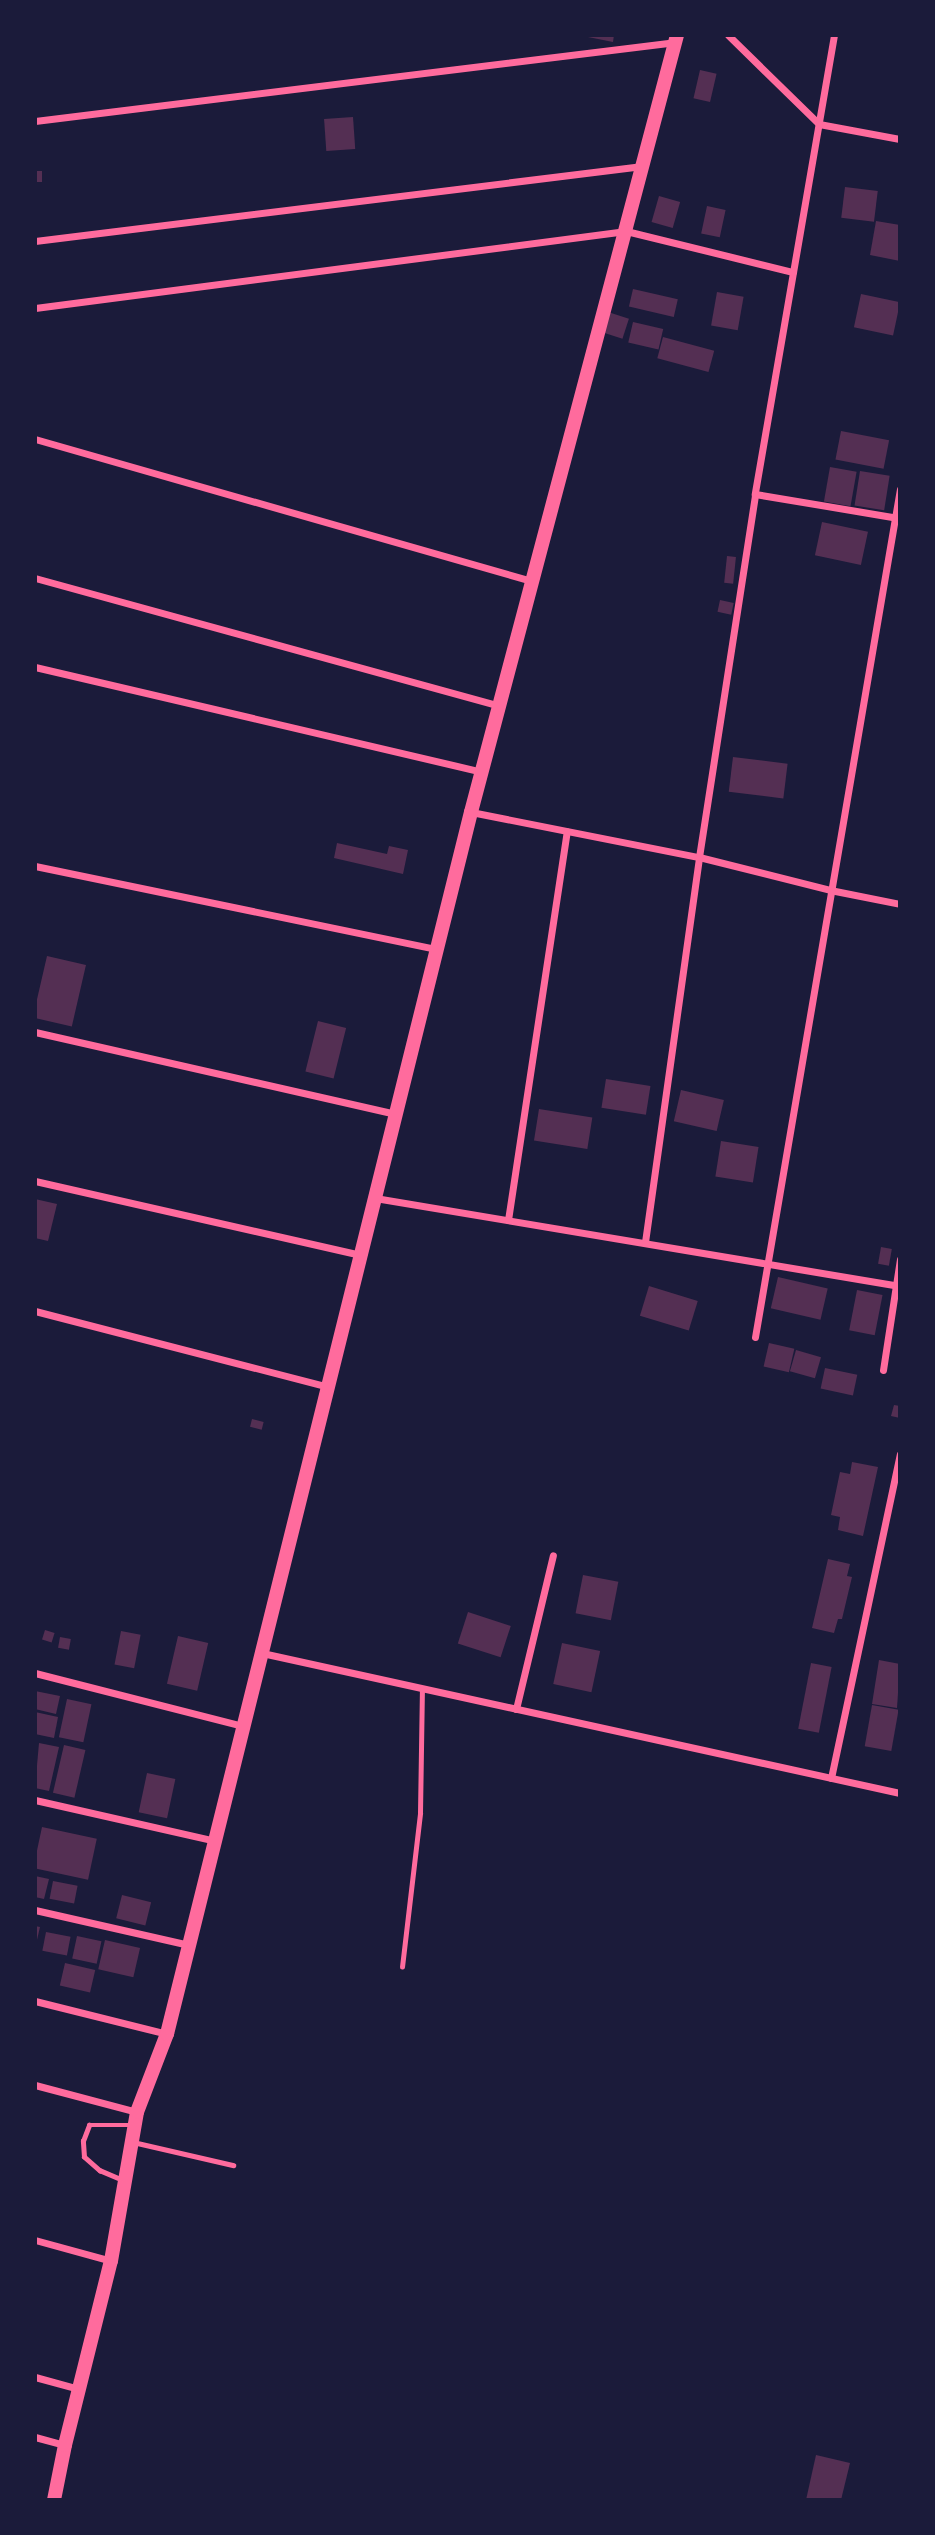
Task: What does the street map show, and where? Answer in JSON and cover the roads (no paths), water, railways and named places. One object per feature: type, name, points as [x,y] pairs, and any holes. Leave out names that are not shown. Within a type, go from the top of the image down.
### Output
[{"type":"main road","points":[[54,2500],[111,2261],[136,2118],[167,2034],[471,812],[677,39]]},
{"type":"street","points":[[728,35],[819,124],[900,139]]},
{"type":"street","points":[[645,1242],[699,857],[755,494],[834,35]]},
{"type":"street","points":[[35,121],[677,39]]},
{"type":"street","points":[[35,241],[643,166]]},
{"type":"street","points":[[35,308],[626,231],[793,272]]},
{"type":"street","points":[[35,439],[533,581]]},
{"type":"street","points":[[755,1337],[830,890],[898,518],[900,489]]},
{"type":"street","points":[[755,494],[898,518]]},
{"type":"street","points":[[35,578],[500,706]]},
{"type":"street","points":[[35,667],[482,772]]},
{"type":"street","points":[[471,812],[699,857],[830,890],[900,904]]},
{"type":"street","points":[[508,1220],[568,831]]},
{"type":"street","points":[[35,866],[437,950]]},
{"type":"street","points":[[35,1032],[396,1114]]},
{"type":"street","points":[[35,1181],[361,1255]]},
{"type":"street","points":[[375,1198],[897,1285]]},
{"type":"street","points":[[883,1370],[900,1259]]},
{"type":"street","points":[[35,1311],[328,1387]]},
{"type":"street","points":[[831,1778],[900,1454]]},
{"type":"street","points":[[516,1709],[553,1555]]},
{"type":"street","points":[[262,1654],[900,1793]]},
{"type":"street","points":[[35,1673],[244,1726]]},
{"type":"street","points":[[35,1800],[217,1841]]},
{"type":"street","points":[[35,1910],[189,1945]]},
{"type":"street","points":[[35,2001],[167,2034]]},
{"type":"street","points":[[35,2085],[136,2118]]},
{"type":"street","points":[[35,2240],[111,2261]]},
{"type":"street","points":[[35,2377],[79,2389]]},
{"type":"street","points":[[35,2437],[65,2445]]},
{"type":"lane","points":[[402,1967],[421,1812],[422,1689]]},
{"type":"lane","points":[[125,2181],[100,2171],[84,2157],[83,2141],[89,2125],[136,2118]]},
{"type":"lane","points":[[132,2142],[233,2165]]}]
